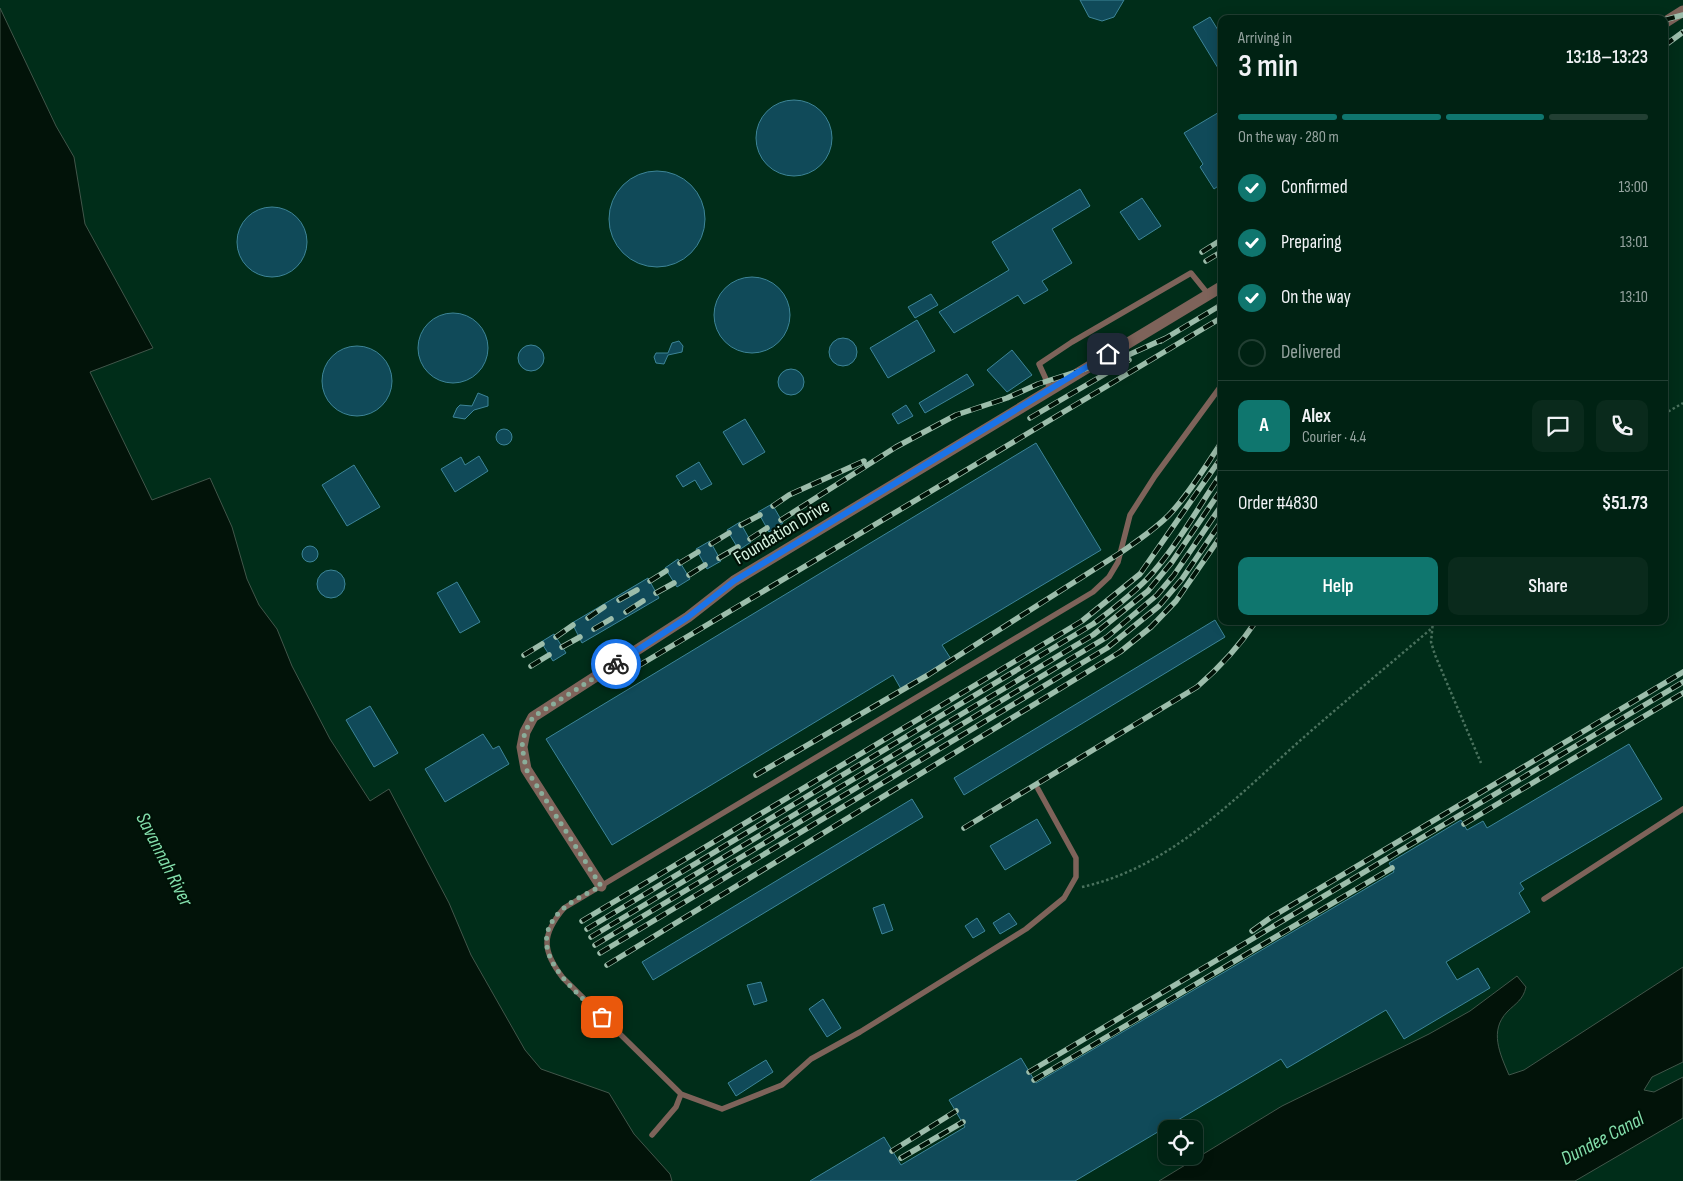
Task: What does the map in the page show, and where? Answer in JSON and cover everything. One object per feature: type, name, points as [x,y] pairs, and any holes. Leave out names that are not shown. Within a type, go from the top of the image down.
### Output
[{"type":"street","points":[[1668,20],[1683,11]]},
{"type":"street","name":"Foundation Drive","points":[[601,886],[526,769],[522,746],[525,732],[533,717],[688,617],[734,581],[1050,388],[1218,289]]},
{"type":"lane","points":[[1050,388],[1040,364],[1072,342],[1191,273],[1208,294]]},
{"type":"lane","points":[[1038,789],[1076,858],[1076,878],[1064,898],[1026,929],[860,1032],[811,1059],[782,1085],[722,1109],[681,1094],[563,978],[550,962],[546,948],[547,934],[553,921],[564,908],[1093,592],[1109,577],[1118,562],[1130,515],[1155,476],[1218,390]]},
{"type":"lane","points":[[1544,899],[1683,809]]},
{"type":"lane","points":[[652,1135],[676,1107],[681,1094]]},
{"type":"path","points":[[1668,412],[1683,403]]},
{"type":"path","points":[[1432,625],[1432,642],[1437,661],[1481,763]]},
{"type":"path","points":[[1069,890],[1100,883],[1139,867],[1172,849],[1215,816],[1432,628]]},
{"type":"water","name":"Savannah River","points":[[0,8],[56,126],[74,157],[85,224],[153,348],[90,372],[152,500],[210,478],[232,527],[247,579],[259,605],[277,629],[292,666],[330,739],[370,801],[389,789],[449,903],[471,955],[525,1050],[541,1069],[609,1093],[634,1134],[670,1174],[672,1181],[0,1181]]},
{"type":"water","name":"Dundee Canal","points":[[1683,967],[1683,1062],[1652,1077],[1644,1090],[1654,1092],[1683,1077],[1683,1118],[1575,1181],[1159,1181],[1185,1165],[1203,1165],[1203,1154],[1282,1106],[1429,1034],[1470,1011],[1517,976],[1526,987],[1525,991],[1502,1019],[1497,1035],[1502,1059],[1509,1075],[1524,1070]]},
{"type":"building","points":[[1080,0],[1124,0],[1114,17],[1102,21],[1089,17]]},
{"type":"building","points":[[1210,17],[1218,30],[1218,68],[1193,27]]},
{"type":"building","points":[[794,100],[809,103],[821,111],[829,123],[832,138],[829,153],[821,165],[809,173],[794,176],[779,173],[767,165],[759,153],[756,138],[759,123],[767,111],[779,103]]},
{"type":"building","points":[[1218,113],[1218,186],[1214,189],[1200,167],[1203,164],[1184,133]]},
{"type":"building","points":[[657,171],[675,175],[691,185],[701,201],[705,219],[701,237],[691,253],[675,263],[657,267],[639,263],[623,253],[613,237],[609,219],[613,201],[623,185],[639,175]]},
{"type":"building","points":[[1080,189],[1090,206],[1052,229],[1072,263],[1042,281],[1048,290],[1024,304],[1018,295],[954,333],[939,312],[1009,270],[992,242]]},
{"type":"building","points":[[1142,198],[1161,226],[1139,240],[1120,212]]},
{"type":"building","points":[[265,207],[279,207],[292,213],[301,222],[307,235],[305,255],[297,267],[279,277],[265,277],[252,271],[243,262],[237,249],[237,235],[243,222],[252,213]]},
{"type":"building","points":[[752,277],[767,280],[779,288],[787,300],[790,315],[787,330],[779,342],[767,350],[752,353],[737,350],[725,342],[717,330],[714,315],[717,300],[725,288],[737,280]]},
{"type":"building","points":[[931,294],[938,305],[915,318],[908,307]]},
{"type":"building","points":[[446,313],[460,313],[473,319],[482,328],[488,341],[486,361],[478,373],[460,383],[446,383],[433,377],[424,368],[418,355],[418,341],[424,328],[433,319]]},
{"type":"building","points":[[917,320],[935,351],[888,378],[870,348]]},
{"type":"building","points":[[843,338],[853,342],[857,352],[853,362],[843,366],[833,362],[829,352],[833,342]]},
{"type":"building","points":[[679,341],[683,346],[682,352],[668,355],[664,364],[656,363],[654,357],[656,353],[668,353],[672,343]]},
{"type":"building","points":[[531,345],[541,348],[544,358],[541,368],[531,371],[521,368],[518,358],[521,348]]},
{"type":"building","points":[[350,346],[364,346],[377,352],[386,361],[392,374],[390,394],[382,406],[364,416],[350,416],[337,410],[328,401],[322,388],[322,374],[328,361],[337,352]]},
{"type":"building","points":[[1012,350],[1032,375],[1007,392],[987,370]]},
{"type":"building","points":[[791,369],[801,372],[804,382],[801,392],[791,395],[781,392],[778,382],[781,372]]},
{"type":"building","points":[[967,374],[974,385],[925,413],[919,403]]},
{"type":"building","points":[[478,393],[488,397],[488,406],[474,410],[465,419],[453,417],[460,405],[472,406]]},
{"type":"building","points":[[906,405],[913,416],[898,424],[892,414]]},
{"type":"building","points":[[745,419],[765,452],[743,465],[723,432]]},
{"type":"building","points":[[504,429],[512,437],[504,445],[496,437]]},
{"type":"building","points":[[1036,443],[1101,550],[942,645],[951,659],[901,689],[893,675],[612,845],[546,739]]},
{"type":"building","points":[[479,456],[488,471],[455,492],[441,469],[461,457],[465,465]]},
{"type":"building","points":[[699,462],[712,484],[701,490],[695,480],[683,487],[676,476]]},
{"type":"building","points":[[354,465],[380,507],[347,526],[322,485]]},
{"type":"building","points":[[772,504],[783,523],[769,532],[758,512]]},
{"type":"building","points":[[740,522],[751,542],[739,550],[727,530]]},
{"type":"building","points":[[710,541],[721,561],[707,569],[696,549]]},
{"type":"building","points":[[310,546],[318,554],[310,562],[302,554]]},
{"type":"building","points":[[678,559],[690,579],[677,587],[665,568]]},
{"type":"building","points":[[331,570],[341,574],[345,584],[341,594],[331,598],[321,594],[317,584],[321,574]]},
{"type":"building","points":[[648,578],[659,598],[582,643],[572,623]]},
{"type":"building","points":[[457,582],[480,622],[460,633],[437,593]]},
{"type":"building","points":[[1215,620],[1225,637],[964,795],[954,778]]},
{"type":"building","points":[[554,634],[566,653],[553,661],[541,642]]},
{"type":"building","points":[[370,706],[398,753],[374,767],[346,720]]},
{"type":"building","points":[[483,734],[493,749],[499,746],[509,764],[445,802],[425,769]]},
{"type":"building","points":[[1629,744],[1662,799],[1520,883],[1524,889],[1519,893],[1530,912],[1446,962],[1457,980],[1478,968],[1490,988],[1404,1039],[1386,1010],[1287,1068],[1281,1059],[1178,1120],[1158,1120],[1158,1132],[1075,1181],[810,1181],[884,1137],[901,1165],[965,1127],[949,1100],[1021,1058],[1036,1083],[1394,872],[1389,863],[1461,820],[1467,830],[1483,821],[1487,828]]},
{"type":"building","points":[[912,799],[923,817],[653,980],[642,962]]},
{"type":"building","points":[[1037,819],[1051,843],[1005,870],[990,846]]},
{"type":"building","points":[[884,904],[893,930],[882,934],[873,908]]},
{"type":"building","points":[[1009,913],[1017,924],[1000,934],[993,923]]},
{"type":"building","points":[[977,918],[985,931],[973,938],[965,926]]},
{"type":"building","points":[[761,982],[767,1001],[754,1005],[747,985]]},
{"type":"building","points":[[823,999],[841,1028],[827,1037],[809,1009]]},
{"type":"building","points":[[766,1060],[773,1072],[736,1096],[728,1083]]},
{"type":"railway","points":[[1668,19],[1683,15]]},
{"type":"railway","points":[[1668,43],[1683,32]]},
{"type":"railway","points":[[1202,252],[1218,242]]},
{"type":"railway","points":[[1206,261],[1218,254]]},
{"type":"railway","points":[[1161,341],[1218,307]]},
{"type":"railway","points":[[618,678],[1218,320]]},
{"type":"railway","points":[[781,520],[896,447],[956,415],[1007,398],[1038,384],[1126,356],[1166,338]]},
{"type":"railway","points":[[1030,418],[1129,360]]},
{"type":"railway","points":[[756,775],[928,675],[1139,540],[1176,507],[1218,447]]},
{"type":"railway","points":[[773,506],[789,495],[864,461]]},
{"type":"railway","points":[[582,921],[1082,621],[1140,574],[1218,462]]},
{"type":"railway","points":[[587,929],[1093,624],[1134,591],[1158,567],[1218,479]]},
{"type":"railway","points":[[591,937],[1093,635],[1148,591],[1172,562],[1218,494]]},
{"type":"railway","points":[[595,945],[1107,637],[1157,595],[1174,575],[1218,510]]},
{"type":"railway","points":[[741,525],[760,515]]},
{"type":"railway","points":[[600,953],[1107,648],[1159,606],[1182,579],[1218,526]]},
{"type":"railway","points":[[750,539],[767,528]]},
{"type":"railway","points":[[711,544],[729,533]]},
{"type":"railway","points":[[607,965],[1120,652],[1151,627],[1176,601],[1218,540]]},
{"type":"railway","points":[[719,558],[738,547]]},
{"type":"railway","points":[[680,563],[698,552]]},
{"type":"railway","points":[[689,575],[705,565]]},
{"type":"railway","points":[[650,581],[666,571]]},
{"type":"railway","points":[[656,593],[674,583]]},
{"type":"railway","points":[[619,600],[637,590]]},
{"type":"railway","points":[[626,612],[643,601]]},
{"type":"railway","points":[[588,618],[604,607]]},
{"type":"railway","points":[[594,629],[611,619]]},
{"type":"railway","points":[[556,637],[573,625]]},
{"type":"railway","points":[[964,828],[1197,687],[1229,656],[1253,625]]},
{"type":"railway","points":[[562,647],[580,637]]},
{"type":"railway","points":[[524,655],[542,644]]},
{"type":"railway","points":[[531,666],[549,655]]},
{"type":"railway","points":[[1252,931],[1270,918],[1683,672]]},
{"type":"railway","points":[[1029,1072],[1683,682]]},
{"type":"railway","points":[[1464,824],[1683,693]]},
{"type":"railway","points":[[1034,1080],[1392,868]]},
{"type":"railway","points":[[892,1151],[956,1111]]},
{"type":"railway","points":[[901,1158],[963,1122]]},
{"type":"way so far","points":[[602,1017],[563,978],[550,962],[546,948],[547,934],[553,921],[564,908],[601,886],[526,769],[522,746],[525,732],[533,717],[616,664]]},
{"type":"route","points":[[616,664],[688,617],[734,581],[1108,354]]}]
